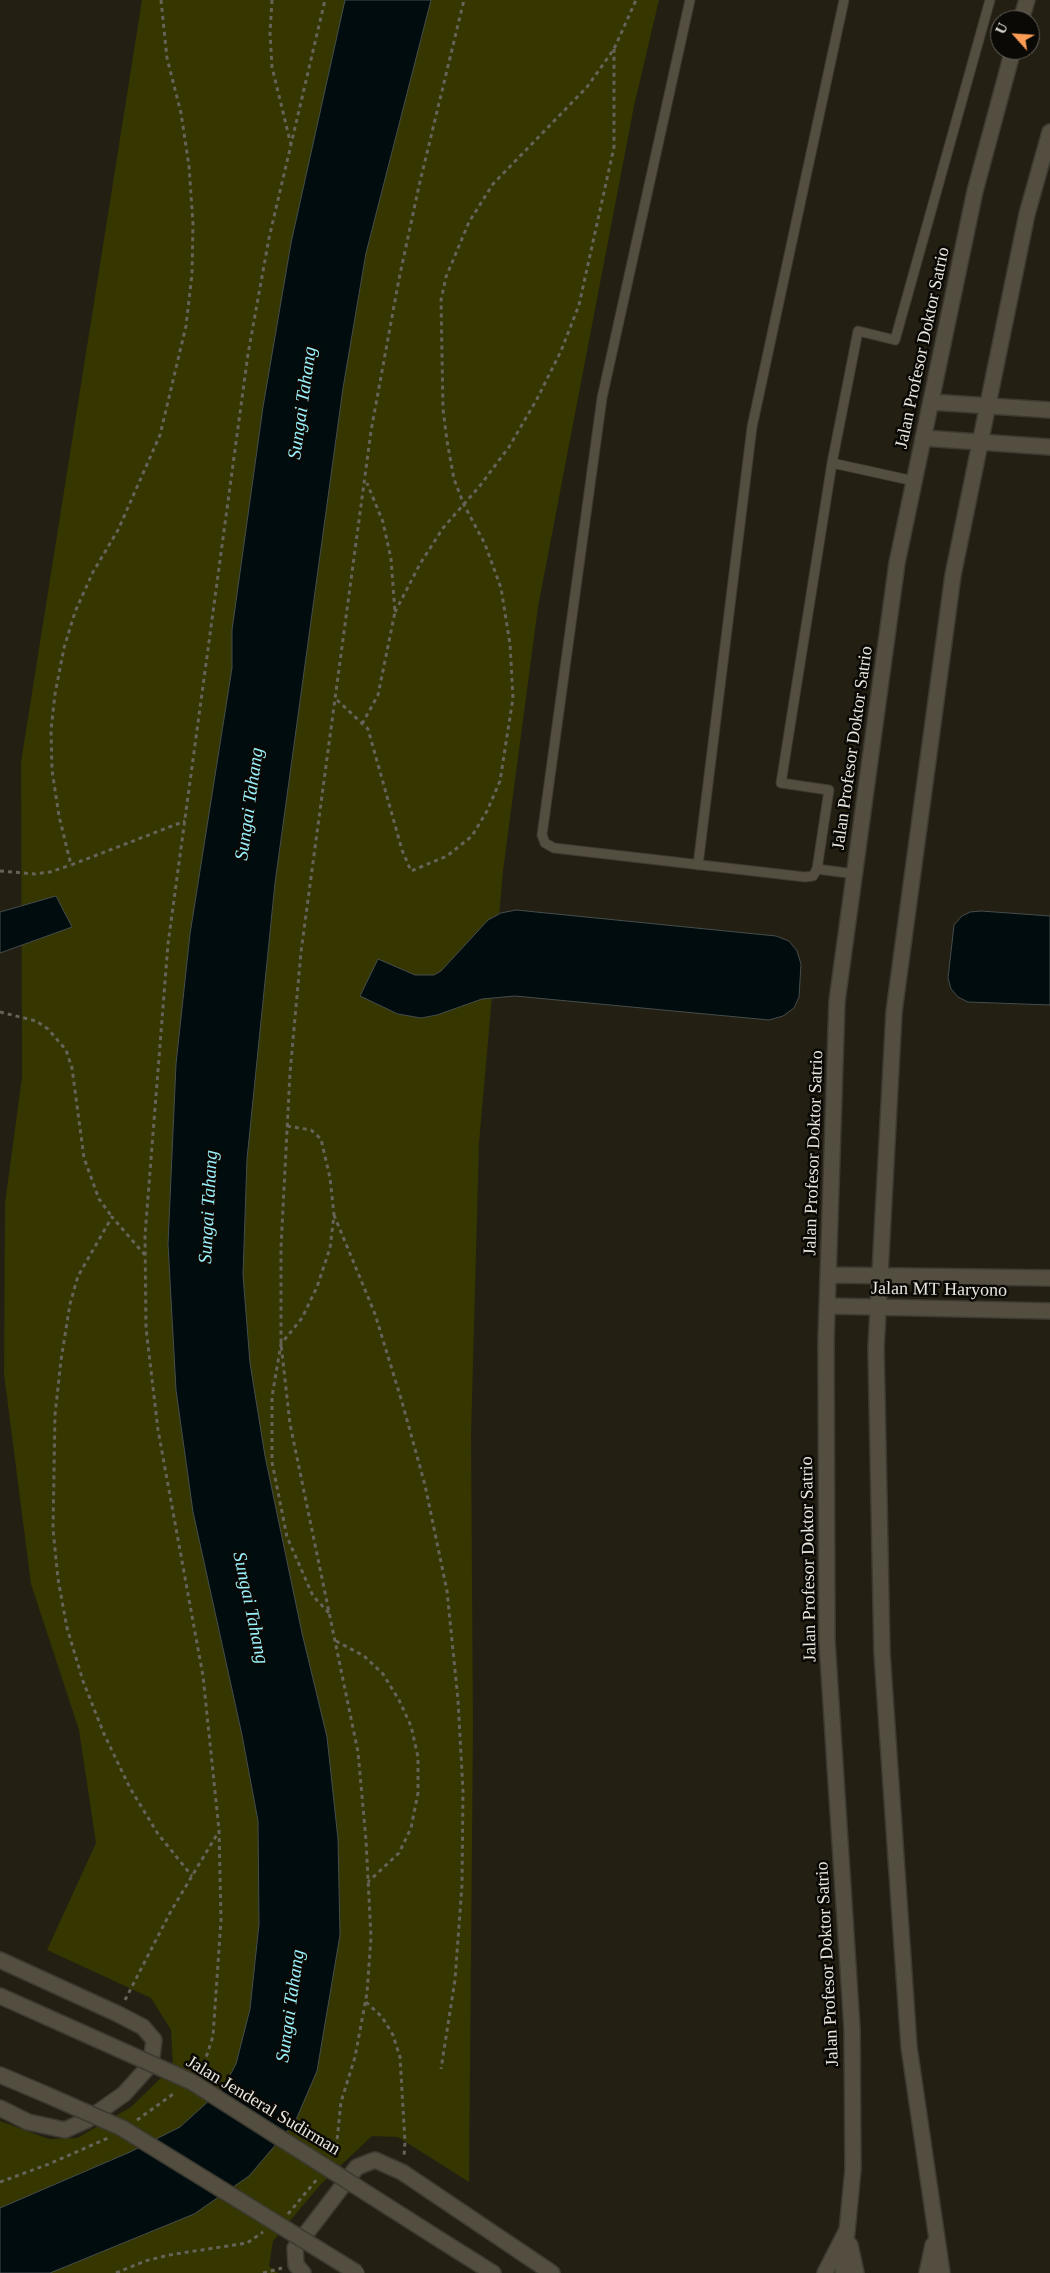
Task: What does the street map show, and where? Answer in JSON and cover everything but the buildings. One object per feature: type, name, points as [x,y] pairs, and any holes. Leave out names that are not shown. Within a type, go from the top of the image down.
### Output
[{"type":"street","name":"Jalan Profesor Doktor Satrio","points":[[843,2273],[853,2169],[852,2028],[828,1641],[828,1306],[838,1001],[897,563],[975,191],[1010,60]]},
{"type":"street","points":[[942,2273],[909,2047],[882,1653],[876,1348],[894,1012],[953,575],[1027,214],[1050,132]]},
{"type":"street","points":[[931,402],[1050,410]]},
{"type":"street","points":[[923,438],[1050,448]]},
{"type":"street","name":"Jalan MT Haryono","points":[[829,1274],[1050,1278]]},
{"type":"street","name":"Jalan MT Haryono","points":[[828,1306],[1050,1311]]},
{"type":"street","points":[[0,1960],[118,2014],[142,2027],[154,2040],[151,2064],[124,2094],[87,2120],[65,2130],[28,2122],[0,2108]]},
{"type":"street","name":"Jalan Jenderal Sudirman","points":[[0,1996],[192,2082],[493,2273]]},
{"type":"street","points":[[0,2074],[122,2128],[357,2273]]},
{"type":"street","points":[[303,2273],[296,2265],[295,2248],[357,2166],[375,2160],[402,2172],[552,2273]]},
{"type":"street","points":[[927,2273],[936,2226]]},
{"type":"street","points":[[825,2273],[847,2230]]},
{"type":"street","points":[[847,2230],[856,2273]]},
{"type":"lane","points":[[690,0],[602,398],[542,835],[545,843],[554,848],[804,877],[813,876],[817,869],[829,790],[781,783],[832,463],[858,331],[894,340],[990,0]]},
{"type":"lane","points":[[698,865],[752,427],[844,0]]},
{"type":"lane","points":[[832,463],[914,481]]},
{"type":"lane","points":[[817,869],[855,874]]},
{"type":"path","points":[[71,865],[58,816],[52,770],[51,730],[55,694],[64,648],[75,612],[118,530],[160,435],[186,326],[192,274],[193,224],[189,166],[181,113],[167,58],[161,0]]},
{"type":"path","points":[[272,0],[270,33],[272,67],[291,146]]},
{"type":"path","points":[[196,2073],[205,2061],[213,2036],[221,1920],[219,1830],[203,1676],[158,1430],[146,1328],[145,1255],[168,944],[248,354],[270,238],[325,0]]},
{"type":"path","points":[[331,2157],[336,2150],[341,2102],[355,2057],[366,2002],[371,1937],[358,1752],[290,1424],[281,1344],[281,1247],[287,1126],[302,952],[371,431],[397,288],[419,186],[464,0]]},
{"type":"path","points":[[336,700],[368,729],[374,746],[376,764],[402,850],[411,872],[447,856],[472,836],[487,811],[496,788],[508,736],[513,698],[510,644],[501,588],[485,544],[464,505],[454,479],[443,409],[441,300],[446,277],[469,222],[492,184],[587,87],[614,49],[636,0]]},
{"type":"path","points":[[362,724],[378,694],[395,612],[420,564],[439,535],[508,447],[537,400],[561,351],[579,305],[614,147],[614,49]]},
{"type":"path","points":[[367,483],[383,522],[391,559],[395,612]]},
{"type":"path","points":[[0,871],[35,874],[71,865],[185,821]]},
{"type":"path","points":[[0,1012],[36,1021],[48,1029],[66,1050],[72,1068],[84,1158],[99,1199],[145,1255]]},
{"type":"path","points":[[287,1126],[311,1130],[321,1139],[330,1178],[334,1215],[330,1248],[317,1287],[302,1318],[281,1344],[276,1365],[272,1405],[272,1462],[287,1537],[313,1596],[330,1615]]},
{"type":"path","points":[[334,1215],[374,1314],[402,1402],[425,1486],[447,1592],[458,1700],[463,1791],[462,1885],[455,1980],[441,2069]]},
{"type":"path","points":[[112,1217],[78,1276],[70,1304],[61,1360],[52,1475],[53,1529],[58,1579],[67,1628],[82,1681],[104,1734],[130,1788],[158,1834],[192,1876]]},
{"type":"path","points":[[336,1641],[364,1656],[383,1674],[399,1700],[411,1726],[418,1757],[418,1793],[411,1828],[399,1853],[368,1882]]},
{"type":"path","points":[[118,2014],[192,1876],[219,1830]]},
{"type":"path","points":[[366,2002],[382,2017],[393,2034],[400,2057],[405,2142],[402,2172]]},
{"type":"path","points":[[130,2125],[178,2090]]},
{"type":"path","points":[[0,2182],[49,2164],[114,2136]]},
{"type":"path","points":[[284,2219],[313,2186],[322,2172]]},
{"type":"path","points":[[116,2273],[153,2259],[247,2243],[269,2228]]},
{"type":"shaded area","points":[[142,0],[659,0],[634,106],[538,607],[503,871],[479,1143],[471,1436],[473,1726],[469,2182],[398,2137],[372,2136],[321,2184],[273,2241],[269,2266],[278,2273],[0,2273],[0,2121],[49,2139],[77,2138],[131,2107],[173,2066],[171,2030],[151,1998],[47,1950],[96,1843],[79,1730],[31,1584],[4,1374],[5,1203],[22,1077],[21,762]]},
{"type":"water","name":"Sungai Tahang","points":[[345,0],[431,0],[366,253],[343,388],[275,883],[247,1159],[243,1275],[250,1363],[265,1456],[302,1633],[327,1737],[338,1839],[340,1935],[317,2071],[295,2122],[249,2176],[194,2214],[50,2273],[0,2273],[0,2208],[130,2152],[180,2127],[223,2088],[236,2064],[250,2009],[259,1924],[258,1821],[242,1735],[193,1512],[176,1390],[168,1244],[176,1064],[190,934],[232,668],[232,630],[263,407],[291,243]]},
{"type":"water","points":[[56,896],[72,927],[0,953],[0,912]]},
{"type":"water","points":[[516,910],[776,936],[789,941],[797,951],[801,964],[799,997],[794,1008],[783,1016],[769,1020],[515,996],[482,999],[437,1015],[421,1018],[398,1014],[360,996],[378,959],[415,975],[434,975],[441,971],[488,920],[501,913]]},
{"type":"water","points":[[981,911],[1050,916],[1050,1005],[968,1002],[958,997],[951,989],[948,978],[954,925],[962,916],[970,912]]}]
